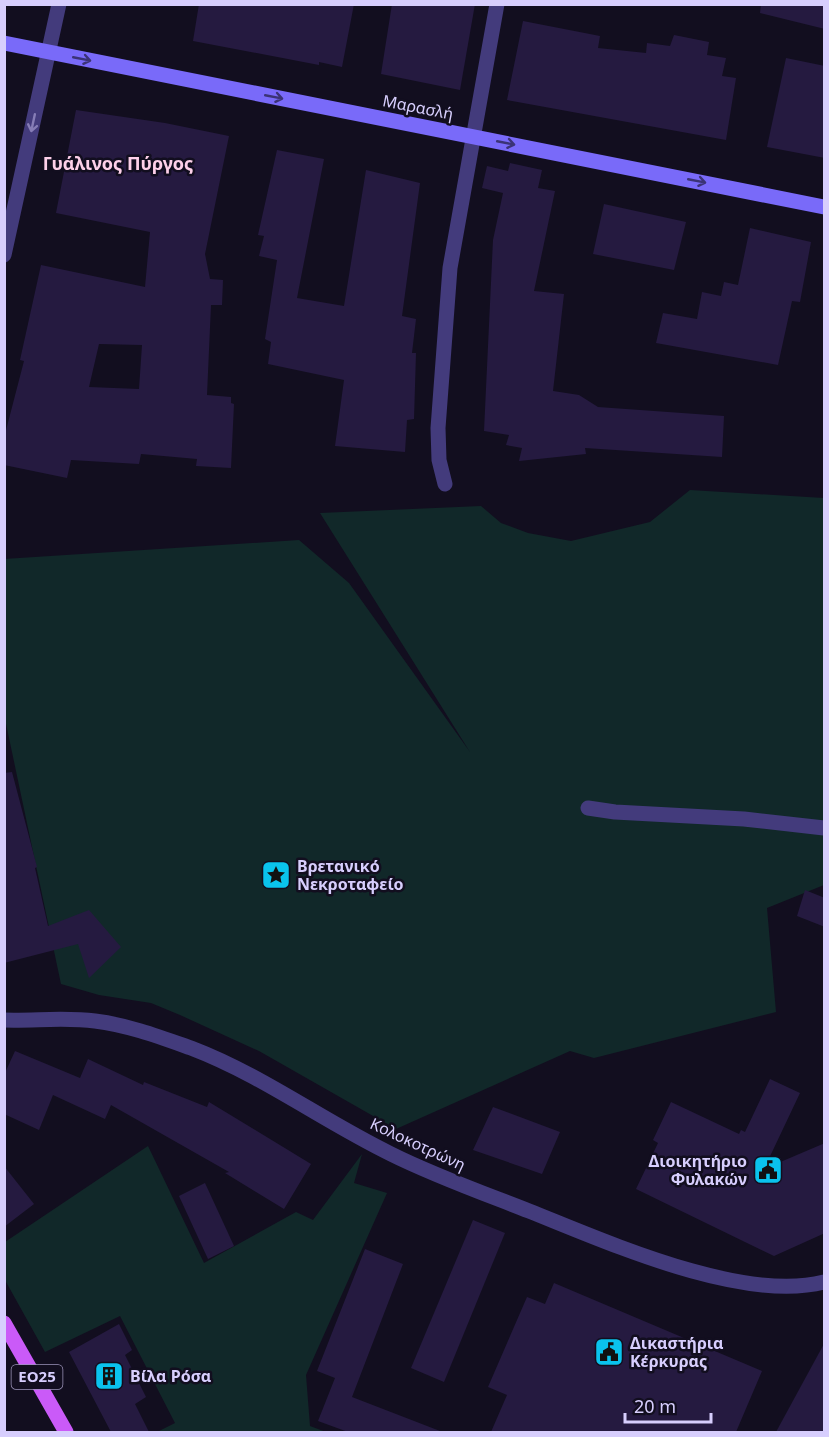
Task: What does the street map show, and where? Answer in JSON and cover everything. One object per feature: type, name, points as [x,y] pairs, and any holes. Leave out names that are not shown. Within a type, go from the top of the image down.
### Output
[{"type":"main road","name":"ΕΟ25","points":[[4,1323],[66,1432]]},
{"type":"street","points":[[4,255],[59,4]]},
{"type":"street","points":[[445,484],[439,460],[438,428],[448,294],[454,241],[498,4]]},
{"type":"street","name":"Μαρασλή","points":[[4,43],[825,207]]},
{"type":"street","points":[[588,808],[615,813],[744,819],[825,828]]},
{"type":"street","name":"Κολοκοτρώνη","points":[[4,1020],[95,1021],[154,1036],[192,1049],[258,1079],[391,1154],[617,1246],[685,1268],[748,1283],[790,1288],[825,1282]]},
{"type":"green space","points":[[690,490],[824,498],[824,885],[767,908],[776,1012],[594,1058],[570,1051],[396,1129],[259,1051],[180,1015],[151,1003],[99,995],[61,984],[5,719],[4,559],[299,540],[349,583],[470,752],[320,513],[481,506],[501,523],[528,533],[571,541],[650,522]]},
{"type":"green space","points":[[148,1146],[204,1263],[296,1212],[313,1220],[362,1154],[354,1183],[387,1193],[306,1375],[310,1426],[326,1432],[157,1432],[175,1423],[120,1316],[45,1352],[5,1280],[5,1242]]},
{"type":"building","points":[[199,4],[354,4],[342,67],[319,62],[319,65],[193,41]]},
{"type":"building","points":[[392,4],[475,4],[460,90],[381,74]]},
{"type":"building","points":[[761,4],[825,4],[825,29],[760,13]]},
{"type":"building","points":[[523,21],[600,36],[598,48],[646,53],[647,43],[670,46],[674,35],[709,42],[707,55],[726,58],[722,76],[736,78],[726,140],[507,100]]},
{"type":"building","points":[[786,58],[825,66],[825,158],[767,147]]},
{"type":"building","points":[[76,110],[165,123],[229,136],[205,254],[210,279],[223,280],[222,305],[211,305],[207,395],[231,397],[231,403],[234,404],[231,468],[196,466],[197,459],[141,454],[139,464],[71,460],[67,478],[4,465],[4,438],[24,361],[20,360],[41,265],[145,287],[150,232],[56,213]],"holes":[[[99,344],[142,345],[139,389],[89,387]]]},
{"type":"building","points":[[277,150],[324,159],[297,298],[344,306],[366,170],[420,183],[402,316],[416,319],[412,353],[416,353],[414,419],[407,420],[405,452],[335,446],[344,380],[268,364],[271,342],[265,339],[277,260],[259,256],[264,236],[258,235]]},
{"type":"building","points":[[510,163],[542,170],[538,188],[555,191],[534,291],[564,294],[553,391],[579,395],[598,407],[724,416],[722,457],[585,448],[586,454],[519,461],[522,448],[506,445],[509,435],[484,431],[493,240],[503,193],[482,188],[487,166],[508,171]]},
{"type":"building","points":[[604,204],[686,222],[674,270],[593,254]]},
{"type":"building","points":[[750,228],[811,242],[800,302],[792,301],[778,365],[656,343],[663,313],[697,319],[702,292],[721,296],[724,282],[738,285]]},
{"type":"building","points":[[12,772],[37,867],[35,868],[48,926],[89,910],[121,947],[89,978],[78,944],[4,963],[4,773]]},
{"type":"building","points":[[805,890],[825,898],[825,927],[797,916]]},
{"type":"building","points":[[15,1051],[80,1078],[88,1059],[143,1085],[144,1082],[207,1107],[209,1102],[311,1164],[284,1209],[225,1173],[229,1172],[111,1105],[105,1119],[53,1095],[39,1130],[4,1114],[4,1075]]},
{"type":"building","name":"Διοικητήριο Φυλακών","points":[[770,1079],[800,1093],[764,1169],[825,1143],[825,1233],[774,1256],[636,1189],[658,1143],[653,1140],[671,1102],[739,1134],[741,1130],[745,1132]]},
{"type":"building","points":[[493,1107],[560,1132],[542,1174],[473,1150]]},
{"type":"building","points":[[4,1166],[34,1204],[4,1227]]},
{"type":"building","points":[[205,1183],[234,1246],[208,1259],[179,1196]]},
{"type":"building","points":[[473,1220],[505,1233],[444,1382],[411,1368]]},
{"type":"building","points":[[365,1249],[403,1264],[352,1397],[439,1432],[348,1432],[318,1421],[335,1378],[317,1371]]},
{"type":"building","name":"Δικαστήρια Κέρκυρας","points":[[554,1283],[762,1371],[736,1432],[491,1432],[507,1395],[488,1387],[527,1297],[545,1304]]},
{"type":"building","name":"Βίλα Ρόσα","points":[[119,1324],[132,1350],[125,1355],[146,1397],[135,1404],[149,1432],[111,1432],[69,1352]]},
{"type":"building","points":[[825,1342],[825,1432],[776,1432]]},
{"type":"place","name":"Βρετανικό Νεκροταφείο","points":[[276,875]]},
{"type":"place","name":"Διοικητήριο Φυλακών","points":[[768,1170]]},
{"type":"place","name":"Δικαστήρια Κέρκυρας","points":[[609,1352]]},
{"type":"place","name":"Βίλα Ρόσα","points":[[109,1376]]},
{"type":"district","name":"Γυάλινος Πύργος","points":[[118,164]]}]
